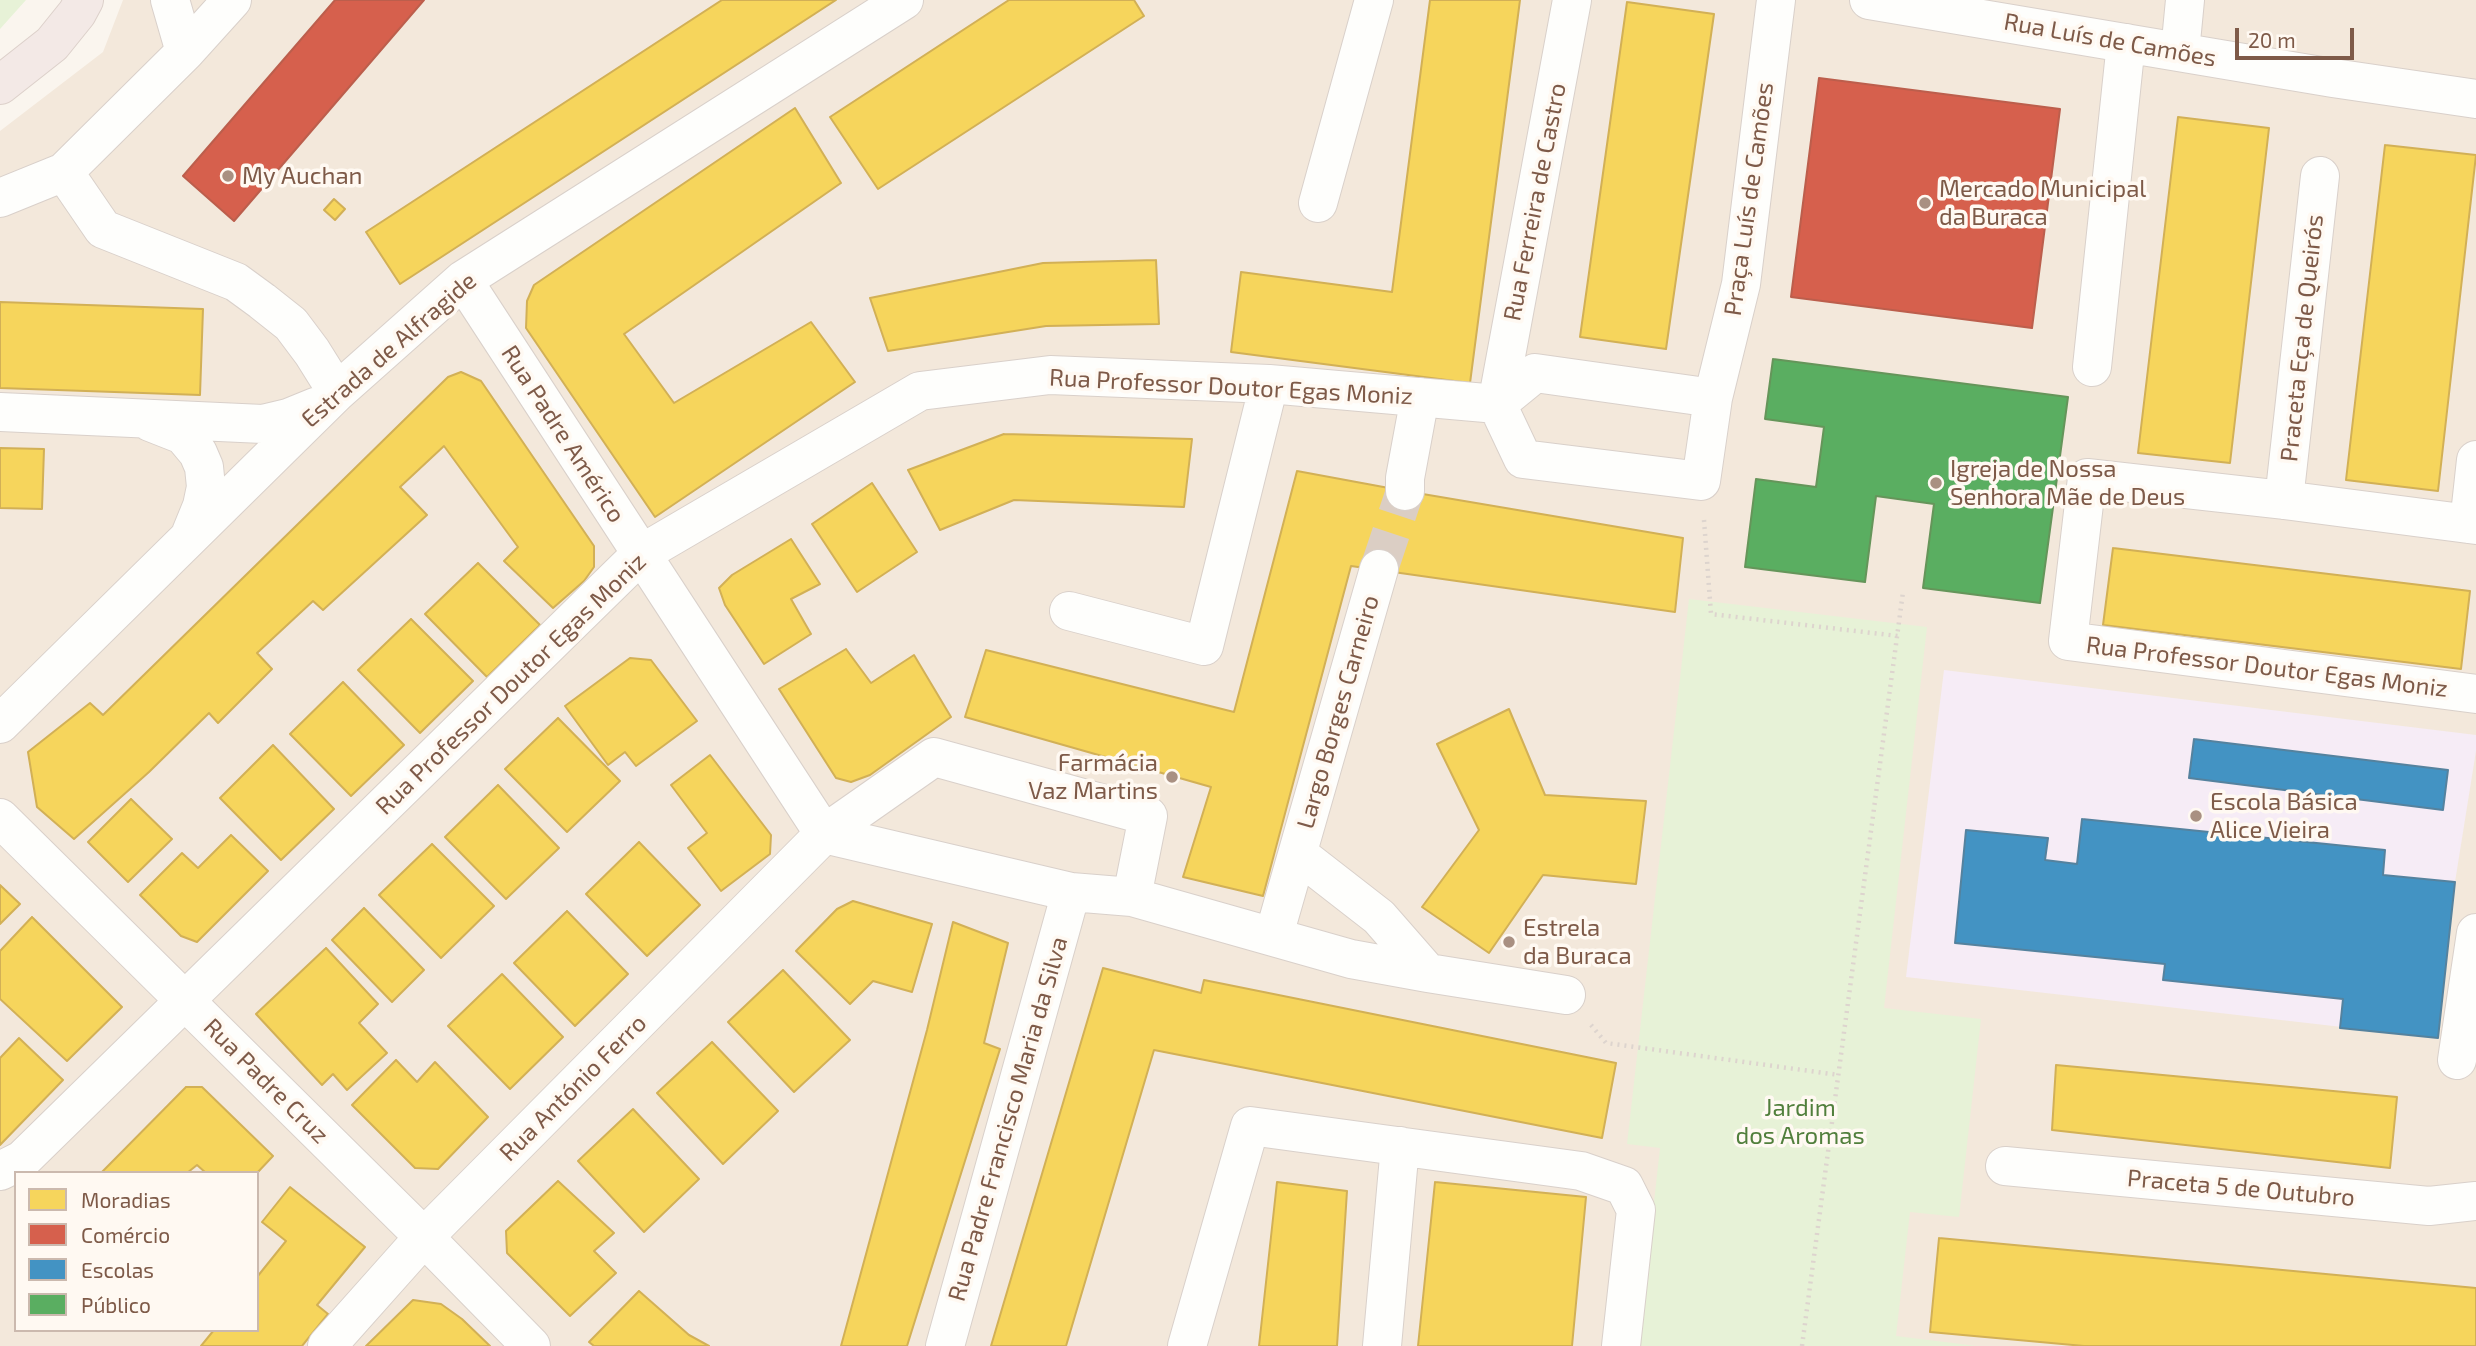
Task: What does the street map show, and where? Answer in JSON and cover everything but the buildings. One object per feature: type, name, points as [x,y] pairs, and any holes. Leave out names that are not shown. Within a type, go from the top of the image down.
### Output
[{"type":"highway","points":[[0,85],[52,44],[85,0]]},
{"type":"street","points":[[170,0],[185,52]]},
{"type":"street","points":[[0,198],[64,173],[185,52],[232,0]]},
{"type":"street","name":"Estrada de Alfragide","points":[[0,724],[337,392],[463,280],[904,0]]},
{"type":"street","points":[[1318,203],[1374,0]]},
{"type":"street","name":"Rua Ferreira de Castro","points":[[1497,404],[1572,0]]},
{"type":"street","name":"Praça Luís de Camões","points":[[1713,398],[1741,284],[1776,0]]},
{"type":"street","name":"Rua Luís de Camões","points":[[1869,0],[2333,78],[2476,99]]},
{"type":"street","points":[[2180,52],[2185,0]]},
{"type":"street","points":[[2092,367],[2126,43]]},
{"type":"street","points":[[0,412],[263,424],[313,408],[337,392],[291,324],[236,282],[103,229],[64,173]]},
{"type":"street","name":"Praceta Eça de Queirós","points":[[2284,500],[2320,176]]},
{"type":"street","name":"Rua Padre Américo","points":[[463,280],[824,834]]},
{"type":"street","points":[[1535,373],[1713,398],[1701,481],[1523,459],[1497,404],[1535,373]]},
{"type":"street","name":"Rua Professor Doutor Egas Moniz","points":[[0,1171],[23,1160],[641,554],[920,391],[1051,375],[1269,384],[1497,404]]},
{"type":"street","points":[[1069,611],[1204,646],[1269,384]]},
{"type":"street","points":[[1405,491],[1420,397]]},
{"type":"street","points":[[132,418],[165,426],[183,435],[198,453],[204,467],[206,487],[198,519],[183,542]]},
{"type":"street","points":[[2472,525],[2476,460]]},
{"type":"street","name":"Rua Professor Doutor Egas Moniz","points":[[2472,525],[2087,478],[2067,641],[2476,694]]},
{"type":"street","name":"Largo Borges Carneiro","points":[[1274,935],[1379,569]]},
{"type":"street","name":"Rua António Ferro","points":[[327,1346],[424,1237],[824,834],[934,757],[1148,816],[1132,897]]},
{"type":"street","name":"Rua Padre Cruz","points":[[0,818],[531,1346]]},
{"type":"street","points":[[824,834],[1071,892],[1132,897],[1274,935],[1351,959],[1566,995]]},
{"type":"street","name":"Largo Borges Carneiro","points":[[1298,855],[1379,917],[1428,973]]},
{"type":"street","name":"Rua Padre Francisco Maria da Silva","points":[[944,1346],[1071,892]]},
{"type":"street","points":[[2457,1060],[2476,933]]},
{"type":"street","points":[[1187,1346],[1250,1126],[1581,1171],[1624,1186],[1636,1210],[1620,1346]]},
{"type":"street","points":[[1382,1346],[1400,1146]]},
{"type":"street","name":"Praceta 5 de Outubro","points":[[2005,1166],[2429,1206],[2476,1201]]},
{"type":"path","points":[[1701,481],[1711,614],[1898,636]]},
{"type":"path","points":[[1802,1346],[1903,592]]},
{"type":"path","points":[[1566,995],[1606,1043],[1839,1075]]},
{"type":"shaded area","points":[[123,0],[2476,0],[2476,1346],[0,1346],[0,131],[103,52]]},
{"type":"shaded area","name":"Escola Básica Alice Vieira","points":[[1944,670],[2476,735],[2476,751],[2455,882],[2438,1038],[1906,977]]},
{"type":"green space","points":[[0,0],[26,0],[0,29]]},
{"type":"green space","name":"Jardim dos Aromas","points":[[1689,599],[1927,627],[1884,1008],[1981,1019],[1959,1217],[1910,1212],[1896,1336],[1977,1346],[1638,1346],[1660,1148],[1627,1144]]},
{"type":"tunnel","points":[[1379,569],[1405,491]]},
{"type":"place","name":"My Auchan","points":[[228,176]]},
{"type":"place","name":"Mercado Municipal da Buraca","points":[[1925,203]]},
{"type":"place","name":"Igreja de Nossa Senhora Mãe de Deus","points":[[1936,483]]},
{"type":"place","name":"Farmácia Vaz Martins","points":[[1172,777]]},
{"type":"place","name":"Escola Básica Alice Vieira","points":[[2196,816]]},
{"type":"place","name":"Estrela da Buraca","points":[[1509,942]]}]
